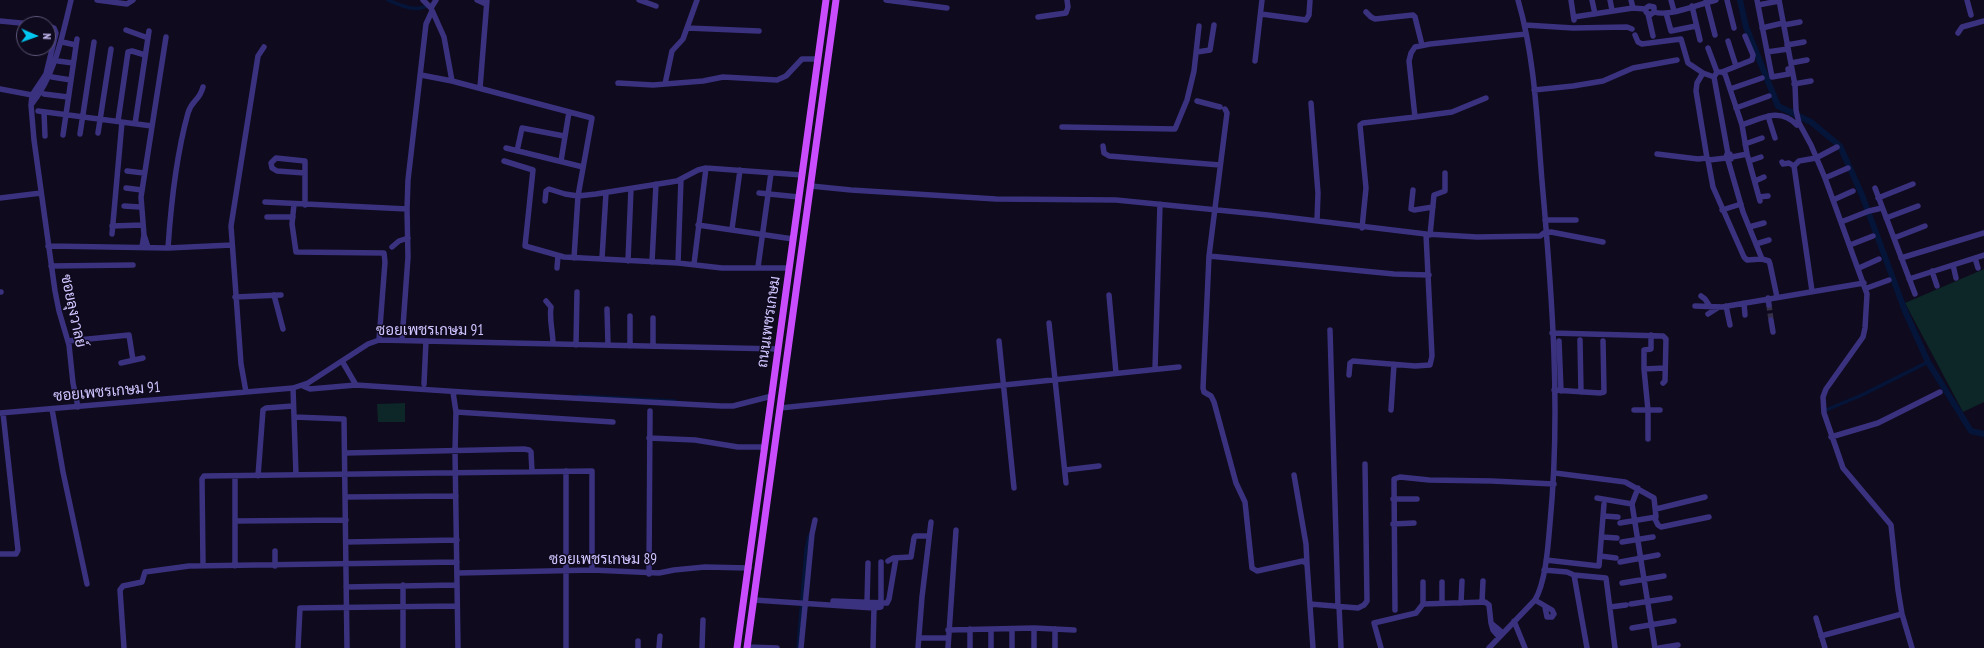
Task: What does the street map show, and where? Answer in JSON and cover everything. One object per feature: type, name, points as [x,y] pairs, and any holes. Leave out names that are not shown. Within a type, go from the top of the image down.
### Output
[{"type":"main road","name":"ถนนเพชรเกษม","points":[[737,648],[826,0]]},
{"type":"main road","name":"ถนนเพชรเกษม","points":[[747,647],[836,0]]},
{"type":"street","points":[[31,105],[40,94],[51,72],[71,0]]},
{"type":"street","points":[[97,0],[127,4],[132,0]]},
{"type":"street","points":[[402,340],[408,273],[407,209],[410,168],[426,24],[429,6],[436,0]]},
{"type":"street","points":[[476,0],[486,2],[480,88]]},
{"type":"street","points":[[640,0],[656,6]]},
{"type":"street","points":[[665,84],[672,51],[681,42],[697,0]]},
{"type":"street","points":[[886,0],[947,8]]},
{"type":"street","points":[[1038,17],[1066,13],[1068,7],[1067,0]]},
{"type":"street","points":[[1255,61],[1262,0]]},
{"type":"street","points":[[1261,14],[1306,20],[1309,15],[1310,0]]},
{"type":"street","points":[[1489,648],[1535,600],[1546,560],[1551,484],[1555,473],[1552,333],[1545,220],[1534,90],[1524,34],[1524,25],[1518,0]]},
{"type":"street","points":[[1571,0],[1574,23]]},
{"type":"street","points":[[1592,0],[1595,14]]},
{"type":"street","points":[[1610,0],[1612,10]]},
{"type":"street","points":[[1631,0],[1633,8]]},
{"type":"street","points":[[1671,0],[1674,11]]},
{"type":"street","points":[[1574,23],[1595,14],[1612,10],[1633,8],[1649,12],[1666,13],[1707,1],[1716,0]]},
{"type":"street","points":[[1726,0],[1734,28]]},
{"type":"street","points":[[1779,0],[1784,24],[1789,74],[1773,78],[1757,2],[1779,0]]},
{"type":"street","points":[[1967,0],[1971,15]]},
{"type":"street","points":[[1707,1],[1715,35]]},
{"type":"street","points":[[1649,12],[1654,7],[1651,3]]},
{"type":"street","points":[[429,6],[444,37],[452,80]]},
{"type":"street","points":[[1692,6],[1700,40]]},
{"type":"street","points":[[1366,12],[1375,19],[1413,15],[1418,24],[1422,45]]},
{"type":"street","points":[[1649,12],[1653,36]]},
{"type":"street","points":[[1666,13],[1671,31],[1696,26]]},
{"type":"street","points":[[0,20],[16,22]]},
{"type":"street","points":[[1958,33],[1962,27],[1984,21]]},
{"type":"street","points":[[1762,28],[1800,22]]},
{"type":"street","points":[[1524,25],[1574,23],[1627,27],[1632,29]]},
{"type":"street","points":[[1197,52],[1210,50],[1214,25]]},
{"type":"street","points":[[1062,127],[1174,130],[1192,101],[1199,26]]},
{"type":"street","points":[[687,28],[759,31]]},
{"type":"street","points":[[126,30],[149,34],[135,124]]},
{"type":"street","points":[[1415,117],[1410,61],[1411,53],[1415,47],[1524,34]]},
{"type":"street","points":[[1635,35],[1638,42],[1642,44],[1679,38],[1684,45],[1688,63],[1703,73],[1718,74],[1752,60],[1752,55],[1745,36]]},
{"type":"street","points":[[146,247],[140,207],[166,37]]},
{"type":"street","points":[[1728,41],[1736,66]]},
{"type":"street","points":[[62,42],[76,42],[63,135]]},
{"type":"street","points":[[80,134],[94,42]]},
{"type":"street","points":[[1767,52],[1787,48],[1804,42]]},
{"type":"street","points":[[246,392],[241,364],[235,296],[232,245],[234,204],[258,56],[264,47]]},
{"type":"street","points":[[1708,48],[1718,74],[1729,157],[1741,204],[1762,259]]},
{"type":"street","points":[[1787,48],[1791,63],[1798,124]]},
{"type":"street","points":[[98,133],[111,49]]},
{"type":"street","points":[[112,234],[120,121],[128,52],[132,51],[145,55]]},
{"type":"street","points":[[0,89],[32,95],[46,74],[51,56]]},
{"type":"street","points":[[618,83],[642,86],[703,81],[723,77],[777,80],[786,76],[802,59],[818,59]]},
{"type":"street","points":[[1534,90],[1603,81],[1634,68],[1677,60]]},
{"type":"street","points":[[1791,63],[1807,60]]},
{"type":"street","points":[[58,61],[73,63]]},
{"type":"street","points":[[1703,73],[1697,83],[1696,91],[1713,187],[1744,257],[1747,260],[1762,259],[1769,261],[1777,297]]},
{"type":"street","points":[[1718,74],[1730,89],[1742,125],[1747,154],[1760,199],[1768,196]]},
{"type":"street","points":[[421,75],[452,80],[592,118],[578,196],[574,258]]},
{"type":"street","points":[[52,77],[71,80]]},
{"type":"street","points":[[1730,89],[1762,78]]},
{"type":"street","points":[[1794,84],[1811,80]]},
{"type":"street","points":[[168,248],[172,205],[185,127],[190,106],[200,97],[203,87]]},
{"type":"street","points":[[44,94],[68,97]]},
{"type":"street","name":"ซอยลุงวาลย์","points":[[32,95],[31,105],[34,140],[48,246],[59,312],[68,341],[73,383],[78,407]]},
{"type":"street","points":[[1736,108],[1769,96]]},
{"type":"street","points":[[1362,228],[1366,188],[1360,125],[1363,123],[1452,112],[1486,98]]},
{"type":"street","points":[[1192,101],[1223,108],[1227,112],[1209,256],[1203,388],[1204,392],[1211,396],[1214,402],[1229,461],[1236,483],[1245,502],[1252,568],[1257,571],[1303,562],[1307,564]]},
{"type":"street","points":[[1311,103],[1318,193],[1317,221]]},
{"type":"street","points":[[45,136],[41,111],[152,126]]},
{"type":"street","points":[[561,161],[568,112]]},
{"type":"street","points":[[1742,125],[1768,116],[1779,114],[1798,124],[1807,136],[1825,178],[1865,285],[1865,328],[1863,337],[1824,393],[1824,413],[1831,437],[1843,468],[1891,525],[1895,573],[1902,614],[1912,648]]},
{"type":"street","points":[[1768,116],[1775,138]]},
{"type":"street","points":[[517,151],[522,128],[564,136]]},
{"type":"street","points":[[1745,144],[1762,138]]},
{"type":"street","points":[[1103,146],[1104,153],[1109,156],[1220,166]]},
{"type":"street","points":[[1794,166],[1799,161],[1816,158],[1837,147]]},
{"type":"street","points":[[506,148],[583,167]]},
{"type":"street","points":[[1657,154],[1698,159],[1747,154]]},
{"type":"street","points":[[1749,161],[1761,156]]},
{"type":"street","points":[[305,173],[277,171],[272,168],[271,163],[276,158],[304,161],[305,163],[305,173],[305,205]]},
{"type":"street","points":[[504,161],[533,170],[525,246],[558,256],[574,258],[602,258],[628,261],[694,264],[722,268],[789,268]]},
{"type":"street","points":[[1782,162],[1783,164],[1789,163],[1794,166]]},
{"type":"street","points":[[1794,166],[1812,291]]},
{"type":"street","points":[[545,201],[546,191],[549,188],[565,194],[578,196],[606,193],[681,179],[698,170],[706,168],[802,175]]},
{"type":"street","points":[[694,264],[706,168]]},
{"type":"street","points":[[1825,178],[1848,168]]},
{"type":"street","points":[[732,229],[740,170]]},
{"type":"street","points":[[127,171],[144,173]]},
{"type":"street","points":[[758,267],[771,172]]},
{"type":"street","points":[[1349,375],[1350,363],[1354,361],[1415,366],[1430,365],[1432,356],[1428,234],[1434,193],[1445,191],[1445,172]]},
{"type":"street","points":[[1755,181],[1764,177]]},
{"type":"street","points":[[678,263],[681,179]]},
{"type":"street","points":[[652,262],[656,184]]},
{"type":"street","points":[[1878,198],[1913,184]]},
{"type":"street","points":[[811,186],[947,196],[1074,200],[1108,199],[1317,221],[1362,228],[1428,234],[1477,237],[1545,235],[1603,242]]},
{"type":"street","points":[[126,188],[142,190]]},
{"type":"street","points":[[628,261],[631,188]]},
{"type":"street","points":[[1875,188],[1915,294]]},
{"type":"street","points":[[1412,190],[1411,209],[1414,210],[1433,207]]},
{"type":"street","points":[[1833,200],[1852,191]]},
{"type":"street","points":[[0,198],[41,193]]},
{"type":"street","points":[[602,258],[606,193]]},
{"type":"street","points":[[759,193],[799,197]]},
{"type":"street","points":[[265,202],[407,209]]},
{"type":"street","points":[[294,204],[292,217],[296,252],[384,253],[385,262],[379,340]]},
{"type":"street","points":[[1155,369],[1160,204]]},
{"type":"street","points":[[1722,210],[1741,204]]},
{"type":"street","points":[[124,206],[140,207]]},
{"type":"street","points":[[1842,222],[1882,206]]},
{"type":"street","points":[[1886,218],[1918,206]]},
{"type":"street","points":[[267,217],[292,217]]},
{"type":"street","points":[[1545,220],[1576,220]]},
{"type":"street","points":[[1749,227],[1764,223]]},
{"type":"street","points":[[112,226],[143,225]]},
{"type":"street","points":[[698,225],[793,239]]},
{"type":"street","points":[[1894,238],[1925,226]]},
{"type":"street","points":[[1902,258],[1984,233]]},
{"type":"street","points":[[1850,245],[1873,236]]},
{"type":"street","points":[[392,247],[399,241],[408,238]]},
{"type":"street","points":[[1756,244],[1768,240]]},
{"type":"street","points":[[48,246],[168,248],[232,245]]},
{"type":"street","points":[[1909,279],[1984,255]]},
{"type":"street","points":[[557,268],[558,256]]},
{"type":"street","points":[[1209,256],[1394,274],[1429,275]]},
{"type":"street","points":[[1975,258],[1978,268]]},
{"type":"street","points":[[1858,268],[1879,259]]},
{"type":"street","points":[[51,266],[133,265]]},
{"type":"street","points":[[1953,265],[1956,278]]},
{"type":"street","points":[[1932,271],[1936,286]]},
{"type":"street","points":[[1695,306],[1709,305],[1719,307],[1812,291],[1865,285],[1888,280]]},
{"type":"street","points":[[576,345],[577,292]]},
{"type":"street","points":[[274,295],[283,329]]},
{"type":"street","points":[[235,296],[281,295]]},
{"type":"street","points":[[1109,295],[1116,373]]},
{"type":"street","points":[[1701,296],[1705,298],[1709,305]]},
{"type":"street","points":[[1768,298],[1769,305]]},
{"type":"street","points":[[546,301],[551,307],[550,322],[553,333],[553,344]]},
{"type":"street","points":[[1744,303],[1745,315]]},
{"type":"street","points":[[1726,306],[1730,325]]},
{"type":"street","points":[[1708,314],[1719,307]]},
{"type":"street","points":[[607,309],[608,345]]},
{"type":"street","points":[[630,316],[630,346]]},
{"type":"street","points":[[653,318],[653,346]]},
{"type":"street","points":[[1771,320],[1773,332]]},
{"type":"street","points":[[1049,323],[1066,483]]},
{"type":"street","points":[[1330,330],[1341,648]]},
{"type":"street","points":[[1552,333],[1651,335],[1665,337],[1666,368],[1665,381],[1663,383]]},
{"type":"street","points":[[68,341],[129,335],[133,360]]},
{"type":"street","points":[[1648,439],[1648,410],[1644,369],[1644,350],[1651,349],[1651,335]]},
{"type":"street","name":"ซอยเพชรเกษม 91","points":[[2,416],[52,412],[78,407],[303,386],[368,344],[379,340],[778,349]]},
{"type":"street","points":[[1580,340],[1581,392]]},
{"type":"street","points":[[424,384],[426,341]]},
{"type":"street","points":[[999,341],[1002,385],[1014,488]]},
{"type":"street","points":[[1559,341],[1561,391]]},
{"type":"street","points":[[1554,390],[1604,392],[1603,341]]},
{"type":"street","points":[[121,362],[144,358]]},
{"type":"street","points":[[342,361],[356,385]]},
{"type":"street","points":[[1391,410],[1394,364]]},
{"type":"street","points":[[780,408],[1179,367]]},
{"type":"street","points":[[1644,369],[1666,368]]},
{"type":"street","points":[[303,386],[310,389],[356,385],[453,392],[721,406],[738,405],[772,396]]},
{"type":"street","points":[[293,388],[296,475]]},
{"type":"street","points":[[453,392],[456,412],[455,473],[458,573],[458,648]]},
{"type":"street","points":[[1831,437],[1878,423],[1940,392]]},
{"type":"street","points":[[258,476],[262,410],[272,407],[293,406]]},
{"type":"street","points":[[1634,410],[1660,410]]},
{"type":"street","points":[[649,574],[650,411]]},
{"type":"street","points":[[52,412],[87,584]]},
{"type":"street","points":[[456,412],[613,422]]},
{"type":"street","points":[[0,554],[16,554],[18,550],[2,416]]},
{"type":"street","points":[[294,417],[343,418],[346,474],[347,648]]},
{"type":"street","points":[[649,438],[695,440],[738,447],[765,447]]},
{"type":"street","points":[[345,453],[529,450],[532,472]]},
{"type":"street","points":[[1310,604],[1362,608],[1367,601],[1365,464]]},
{"type":"street","points":[[1064,470],[1098,466]]},
{"type":"street","points":[[566,471],[566,648]]},
{"type":"street","points":[[203,565],[203,477],[566,471],[593,472],[592,570]]},
{"type":"street","points":[[1555,473],[1625,482],[1638,488],[1654,498],[1656,509],[1656,515],[1654,517],[1658,525],[1661,527],[1709,517]]},
{"type":"street","points":[[1294,475],[1306,544],[1314,648]]},
{"type":"street","points":[[235,476],[235,566]]},
{"type":"street","points":[[1396,610],[1393,482],[1396,477],[1429,480],[1551,484]]},
{"type":"street","points":[[1638,488],[1632,504],[1655,648]]},
{"type":"street","points":[[346,497],[456,496]]},
{"type":"street","points":[[1656,509],[1705,497]]},
{"type":"street","points":[[1597,498],[1632,504]]},
{"type":"street","points":[[1393,499],[1417,499]]},
{"type":"street","points":[[1546,560],[1597,566],[1600,564],[1604,504]]},
{"type":"street","points":[[1603,516],[1618,517]]},
{"type":"street","points":[[1620,524],[1654,517]]},
{"type":"street","points":[[235,520],[346,520]]},
{"type":"street","points":[[801,648],[803,603],[815,520]]},
{"type":"street","points":[[918,648],[932,522]]},
{"type":"street","points":[[1393,524],[1414,523]]},
{"type":"street","points":[[948,648],[948,630],[956,530]]},
{"type":"street","points":[[888,561],[896,558],[911,557],[915,536],[926,536]]},
{"type":"street","points":[[1602,537],[1619,540],[1637,540],[1652,537]]},
{"type":"street","points":[[346,542],[457,540]]},
{"type":"street","points":[[275,551],[275,566]]},
{"type":"street","points":[[1600,556],[1618,560],[1658,556]]},
{"type":"street","points":[[833,601],[886,603],[889,601],[896,558]]},
{"type":"street","points":[[124,648],[120,590],[121,587],[142,582],[145,572],[203,565],[275,566],[457,562]]},
{"type":"street","points":[[754,600],[880,608],[881,562]]},
{"type":"street","points":[[866,602],[868,563]]},
{"type":"street","name":"ซอยเพชรเกษม 89","points":[[458,573],[567,572],[592,570],[649,574],[705,567],[749,568]]},
{"type":"street","points":[[1544,570],[1567,572],[1574,576],[1606,578],[1615,648]]},
{"type":"street","points":[[1574,576],[1587,648]]},
{"type":"street","points":[[1622,583],[1664,576]]},
{"type":"street","points":[[1461,603],[1462,581]]},
{"type":"street","points":[[1482,602],[1483,581]]},
{"type":"street","points":[[1381,648],[1374,623],[1416,613],[1423,604],[1423,582]]},
{"type":"street","points":[[1442,582],[1442,603]]},
{"type":"street","points":[[403,585],[403,648]]},
{"type":"street","points":[[346,587],[457,585]]},
{"type":"street","points":[[1610,607],[1670,598]]},
{"type":"street","points":[[1535,600],[1545,607]]},
{"type":"street","points":[[1423,604],[1482,602],[1489,605],[1491,623],[1501,635]]},
{"type":"street","points":[[298,648],[299,608],[457,606]]},
{"type":"street","points":[[873,648],[874,608]]},
{"type":"street","points":[[1821,636],[1902,614]]},
{"type":"street","points":[[1816,618],[1824,648]]},
{"type":"street","points":[[702,648],[703,620]]},
{"type":"street","points":[[1514,621],[1525,648]]},
{"type":"street","points":[[1632,628],[1674,621]]},
{"type":"street","points":[[948,630],[1034,628],[1074,630]]},
{"type":"street","points":[[1034,628],[1034,648]]},
{"type":"street","points":[[991,629],[991,648]]},
{"type":"street","points":[[1012,629],[1012,648]]},
{"type":"street","points":[[1054,648],[1055,629]]},
{"type":"street","points":[[970,630],[970,648]]},
{"type":"street","points":[[659,648],[660,636]]},
{"type":"street","points":[[919,638],[948,638]]},
{"type":"street","points":[[638,641],[638,648]]},
{"type":"street","points":[[1659,648],[1678,645]]},
{"type":"street","points":[[747,647],[778,648]]},
{"type":"green space","points":[[1984,269],[1984,402],[1963,412],[1905,303]]},
{"type":"green space","points":[[405,403],[405,422],[378,422],[377,404]]},
{"type":"waterway","points":[[388,0],[413,8],[428,5]]},
{"type":"waterway","points":[[1740,0],[1746,27],[1778,106],[1811,122],[1840,146],[1862,195],[1905,311],[1928,362],[1971,431],[1984,434]]},
{"type":"waterway","points":[[1826,410],[1862,395],[1928,362]]},
{"type":"waterway","points":[[579,396],[675,401]]},
{"type":"waterway","points":[[798,648],[806,550],[809,536]]},
{"type":"tunnel","points":[[1769,305],[1771,320]]}]
